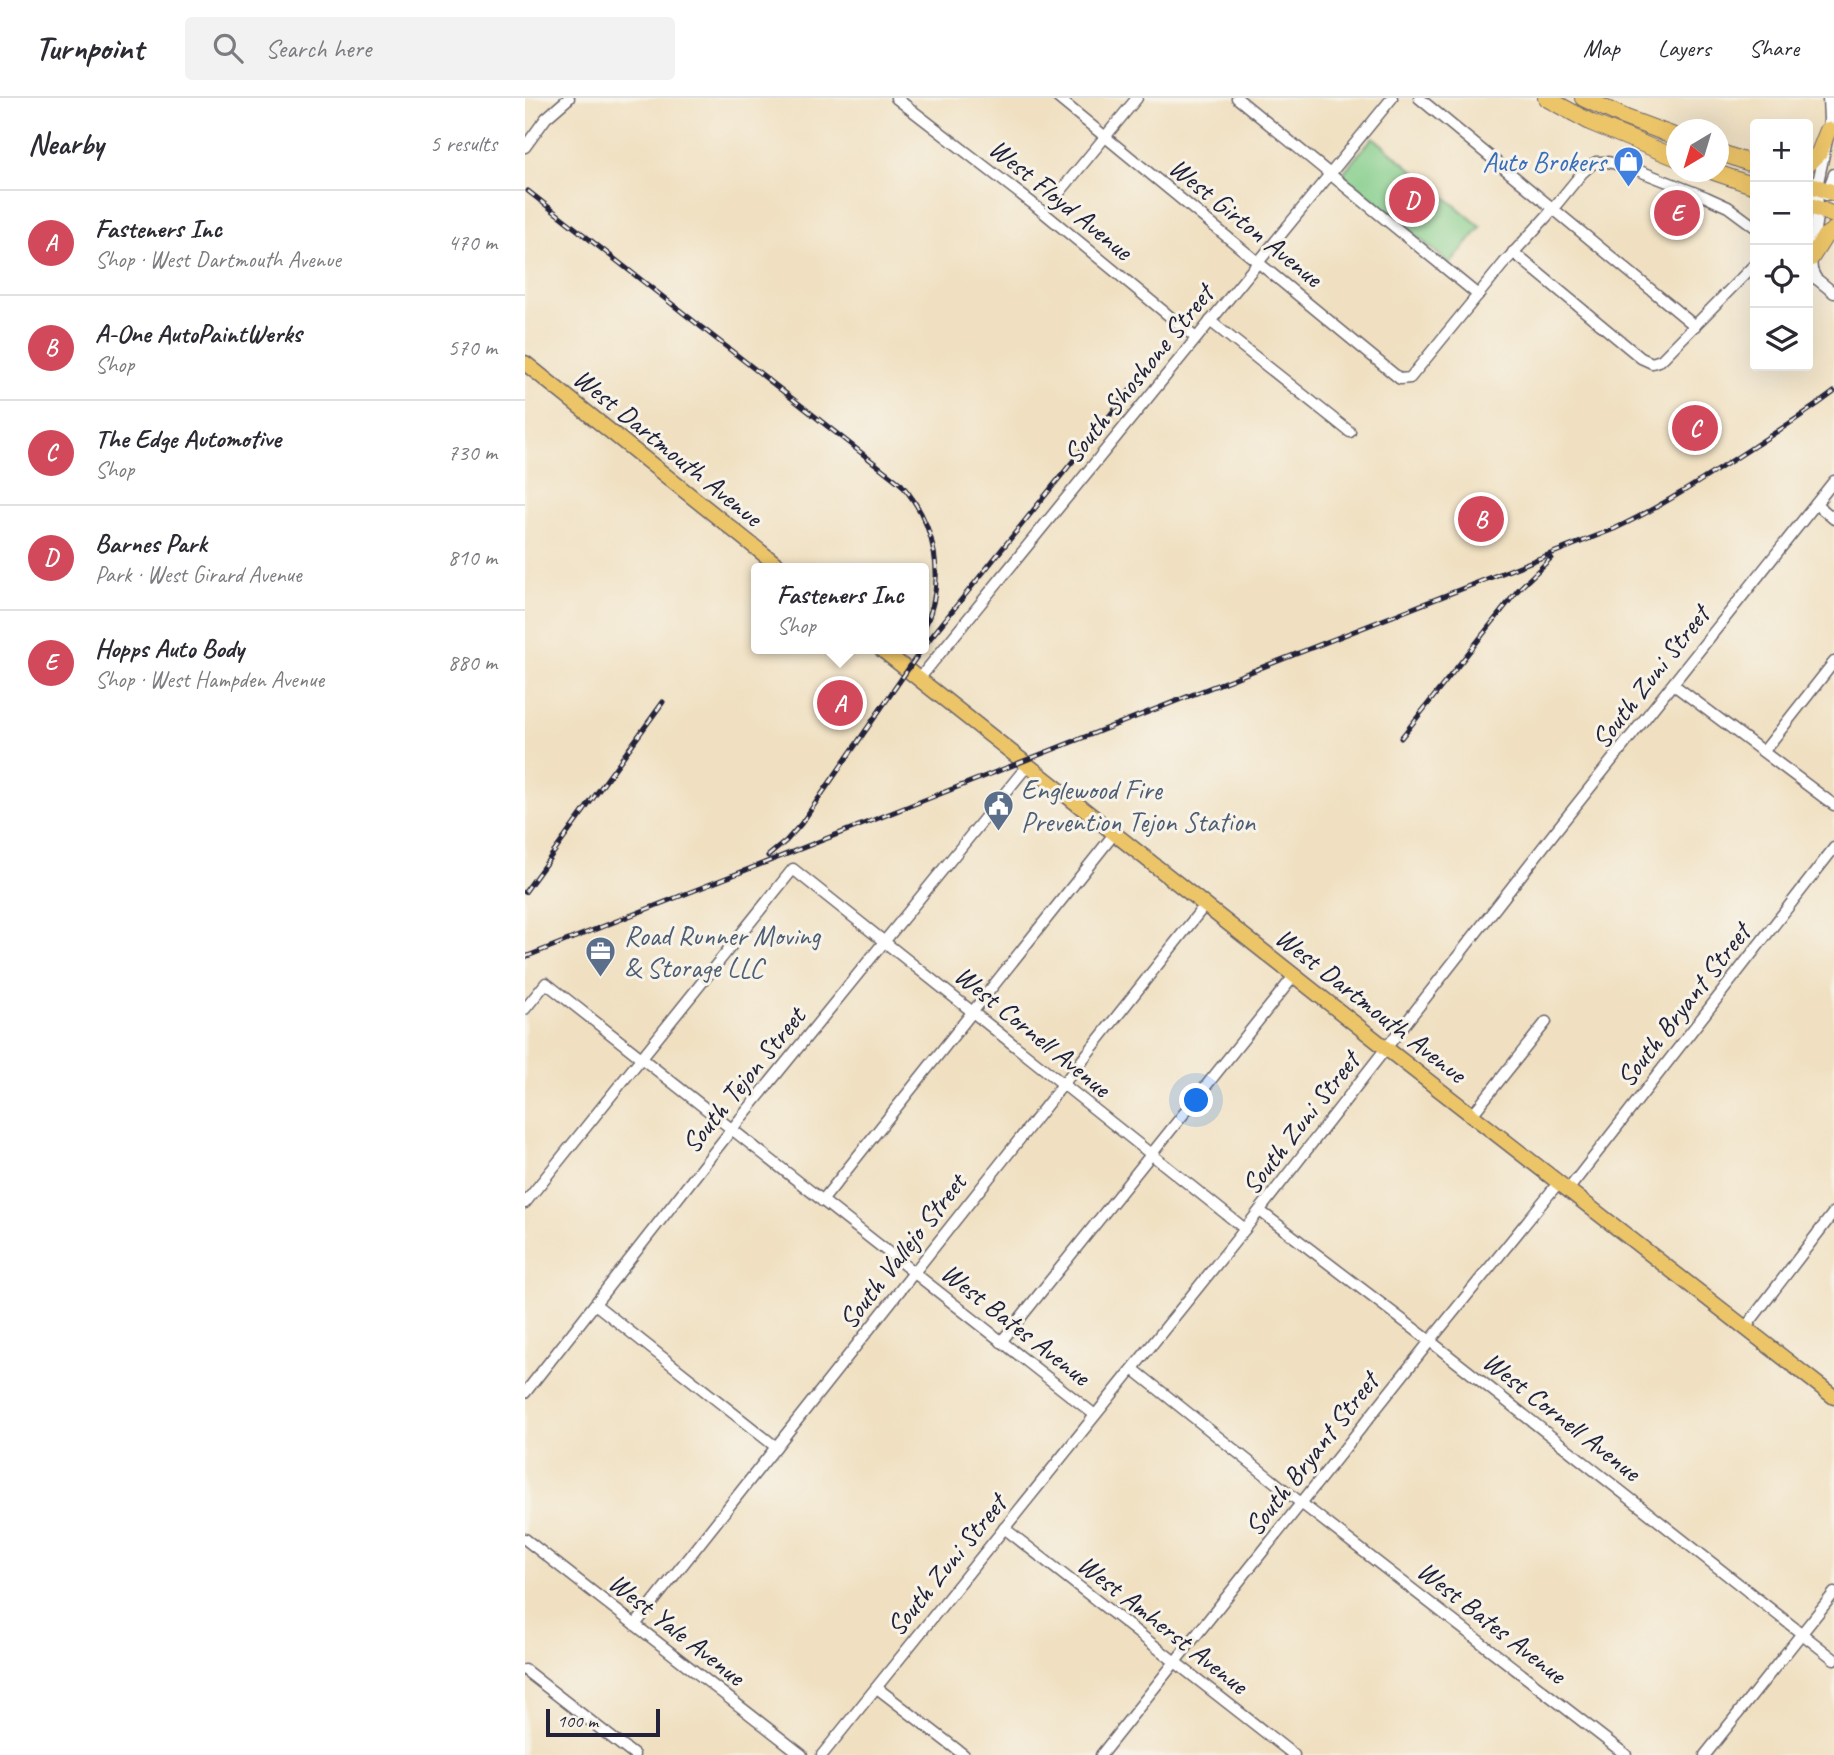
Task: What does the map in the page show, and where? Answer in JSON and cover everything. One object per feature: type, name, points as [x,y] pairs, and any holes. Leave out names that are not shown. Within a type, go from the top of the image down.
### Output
[{"type":"highway","points":[[1546,98],[1605,129],[1666,154]]},
{"type":"highway","points":[[1583,98],[1666,133]]},
{"type":"highway","points":[[1813,161],[1828,130]]},
{"type":"highway","points":[[1729,155],[1750,162]]},
{"type":"highway","points":[[1729,177],[1750,184]]},
{"type":"highway","points":[[1813,207],[1834,215]]},
{"type":"highway","points":[[1813,263],[1825,236],[1834,230]]},
{"type":"main road","name":"West Dartmouth Avenue","points":[[525,363],[775,563]]},
{"type":"main road","name":"West Dartmouth Avenue","points":[[887,654],[1387,1049],[1834,1397]]},
{"type":"street","points":[[525,147],[546,118],[569,98]]},
{"type":"street","name":"West Floyd Avenue","points":[[896,98],[1032,203],[1196,338]]},
{"type":"street","name":"West Girton Avenue","points":[[1058,98],[1400,379],[1410,378],[1478,295]]},
{"type":"street","points":[[1059,193],[1137,98]]},
{"type":"street","points":[[1237,98],[1478,295],[1586,169],[1597,162],[1632,168],[1713,200],[1750,223]]},
{"type":"street","name":"South Shoshone Street","points":[[919,679],[1392,98]]},
{"type":"street","points":[[1419,98],[1695,326]]},
{"type":"street","points":[[1822,189],[1828,130],[1828,98]]},
{"type":"street","points":[[1813,207],[1834,174]]},
{"type":"street","points":[[1513,252],[1652,363],[1661,360],[1750,269]]},
{"type":"street","points":[[1813,269],[1834,293]]},
{"type":"street","points":[[1210,321],[1350,432]]},
{"type":"street","name":"South Zuni Street","points":[[822,1755],[1245,1230],[1834,481]]},
{"type":"street","points":[[1816,505],[1834,519]]},
{"type":"street","points":[[1764,751],[1834,662]]},
{"type":"street","points":[[1674,685],[1834,805]]},
{"type":"street","name":"South Tejon Street","points":[[525,1393],[732,1129],[1027,766]]},
{"type":"street","points":[[822,1201],[1114,834]]},
{"type":"street","name":"South Bryant Street","points":[[1101,1755],[1430,1341],[1564,1186],[1834,848]]},
{"type":"street","name":"West Cornell Avenue","points":[[641,1058],[793,869],[1245,1230]]},
{"type":"street","name":"South Vallejo Street","points":[[635,1625],[1205,905]]},
{"type":"street","points":[[1001,1342],[1294,976]]},
{"type":"street","name":"West Bates Avenue","points":[[525,1009],[546,983],[1095,1415]]},
{"type":"street","points":[[1472,1115],[1546,1022]]},
{"type":"street","points":[[525,1203],[641,1058]]},
{"type":"street","name":"West Cornell Avenue","points":[[1260,1211],[1430,1341],[1834,1659]]},
{"type":"street","points":[[1745,1328],[1834,1212]]},
{"type":"street","points":[[595,1304],[776,1447]]},
{"type":"street","name":"West Bates Avenue","points":[[1133,1369],[1626,1755]]},
{"type":"street","name":"West Amherst Avenue","points":[[1004,1528],[1294,1755]]},
{"type":"street","name":"West Yale Avenue","points":[[525,1539],[801,1755]]},
{"type":"street","points":[[1705,1755],[1834,1593]]},
{"type":"street","points":[[525,1670],[634,1755]]},
{"type":"street","points":[[877,1688],[964,1755]]},
{"type":"green space","points":[[1373,137],[1481,227],[1450,264],[1342,174]]},
{"type":"railway","points":[[528,191],[901,484],[923,517],[934,553],[935,591],[929,615]]},
{"type":"railway","points":[[929,640],[1164,348]]},
{"type":"railway","points":[[525,957],[1614,529],[1702,480],[1834,392]]},
{"type":"railway","points":[[1401,738],[1518,590],[1551,558]]},
{"type":"railway","points":[[768,856],[801,824],[919,654]]},
{"type":"railway","points":[[525,892],[663,702]]},
{"type":"place","name":"Auto Brokers","points":[[1629,188]]},
{"type":"place","name":"Barnes Park","points":[[1412,200]]},
{"type":"place","name":"Hopps Auto Body","points":[[1677,213]]},
{"type":"place","name":"The Edge Automotive","points":[[1695,428]]},
{"type":"place","name":"A-One AutoPaintWerks","points":[[1481,519]]},
{"type":"place","name":"Fasteners Inc","points":[[840,703]]},
{"type":"place","name":"Englewood Fire Prevention Tejon Station","points":[[998,832]]},
{"type":"place","name":"Road Runner Moving & Storage LLC","points":[[601,978]]}]
